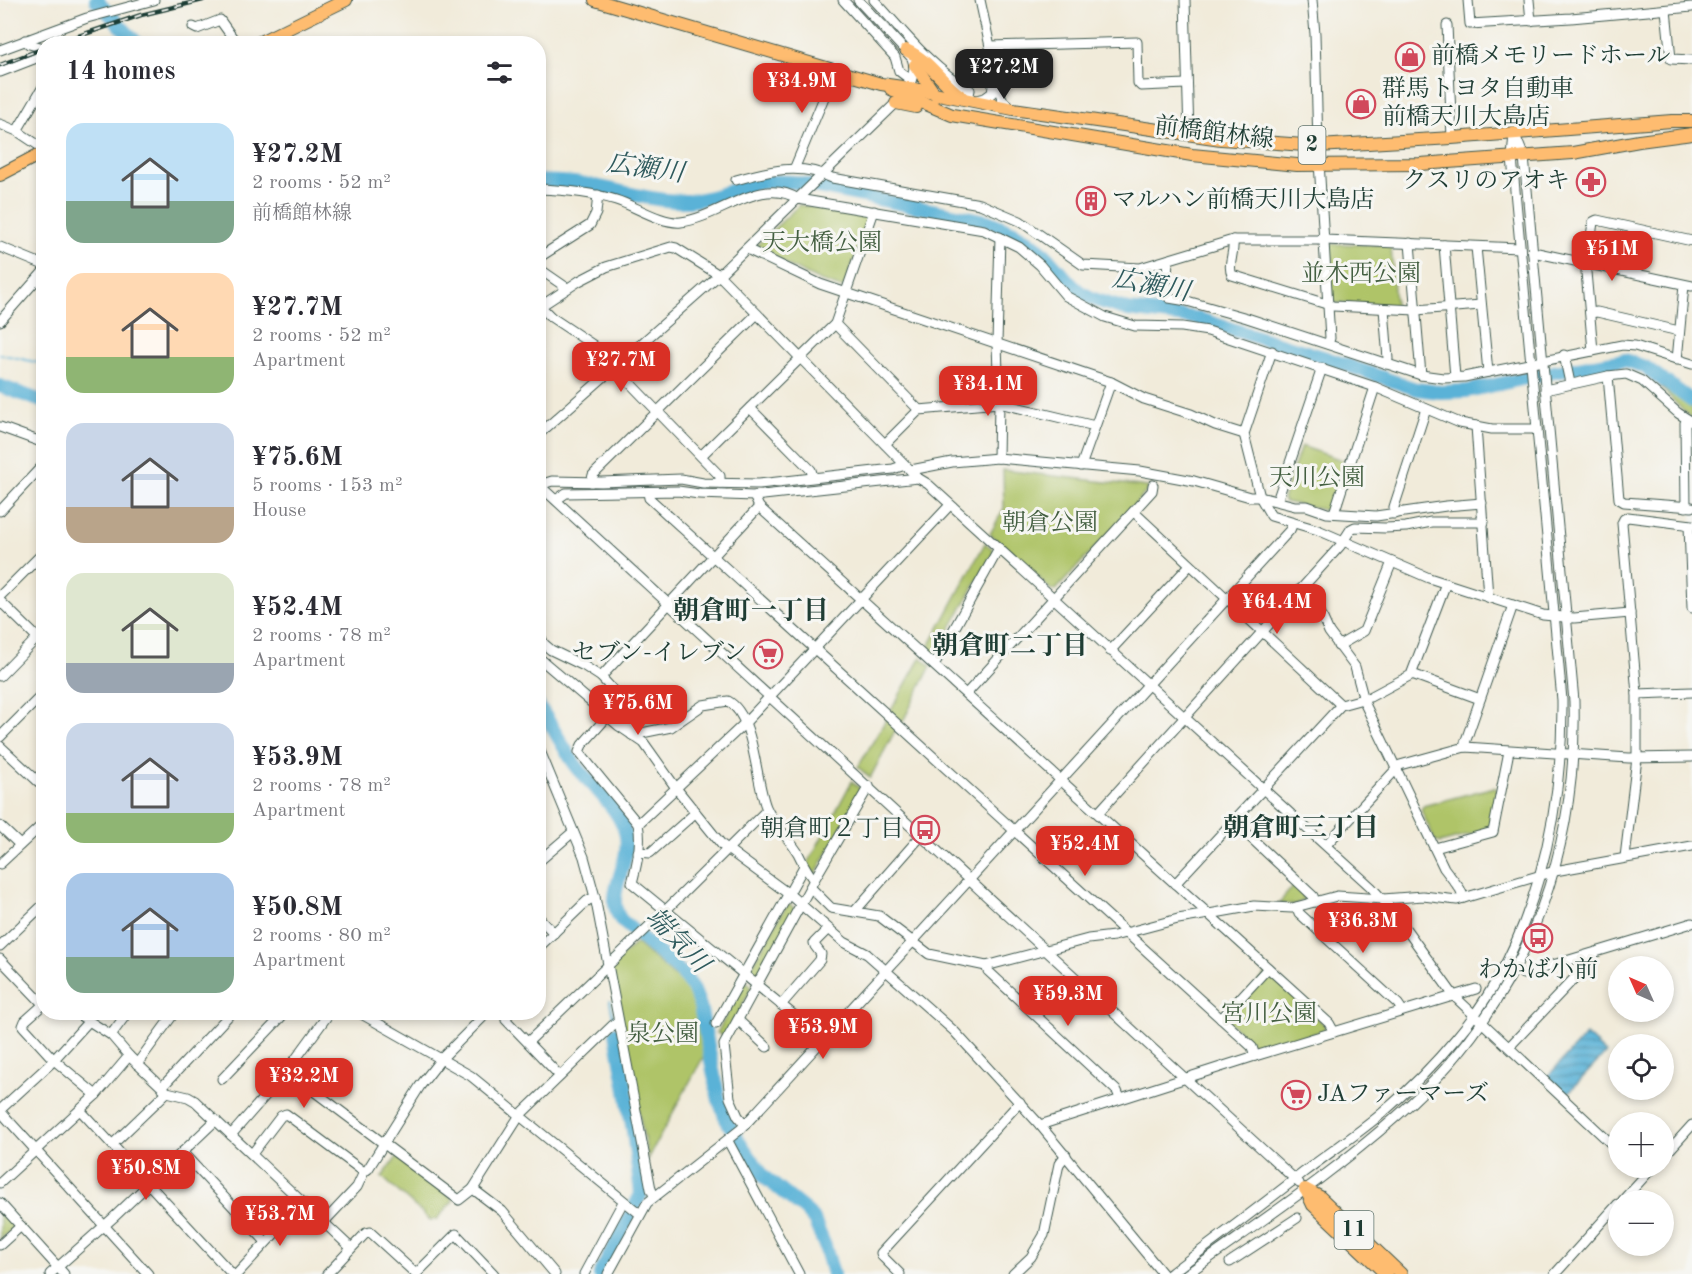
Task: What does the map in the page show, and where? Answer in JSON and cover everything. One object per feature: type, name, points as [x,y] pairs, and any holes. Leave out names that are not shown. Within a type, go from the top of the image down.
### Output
[{"type":"main road","points":[[272,36],[346,0]]},
{"type":"main road","name":"前橋館林線","points":[[595,0],[905,91],[952,115],[1192,155],[1248,162],[1399,165],[1573,153],[1692,134]]},
{"type":"main road","points":[[906,50],[921,57],[954,91],[969,99]]},
{"type":"main road","points":[[915,65],[934,93],[952,109],[1009,123]]},
{"type":"main road","name":"前橋館林線","points":[[905,91],[934,93],[1013,109],[1189,134],[1242,141],[1318,146],[1692,121]]},
{"type":"main road","points":[[0,175],[36,155]]},
{"type":"main road","name":"11","points":[[1305,1189],[1313,1205],[1386,1274]]},
{"type":"main road","name":"11","points":[[1305,1189],[1320,1197],[1401,1274]]},
{"type":"street","points":[[36,36],[87,18],[154,0]]},
{"type":"street","points":[[843,0],[895,57],[905,91]]},
{"type":"street","points":[[546,428],[720,275],[905,91],[915,65],[912,58],[858,0]]},
{"type":"street","points":[[874,0],[939,70],[970,90],[969,99],[985,98],[992,93],[994,71]]},
{"type":"street","points":[[980,0],[994,71],[1003,101],[1013,109]]},
{"type":"street","points":[[1185,0],[1189,134]]},
{"type":"street","points":[[1312,0],[1328,305],[1328,344]]},
{"type":"street","points":[[1468,0],[1470,24],[1692,7]]},
{"type":"street","points":[[1529,0],[1531,21]]},
{"type":"street","points":[[1666,10],[1671,59],[1692,60]]},
{"type":"street","points":[[193,27],[197,29],[223,19],[233,36]]},
{"type":"street","points":[[1447,25],[1452,138]]},
{"type":"street","points":[[0,50],[36,36]]},
{"type":"street","points":[[25,40],[36,46]]},
{"type":"street","points":[[990,46],[1137,42],[1138,83],[1141,86],[1186,84]]},
{"type":"street","points":[[0,72],[36,58]]},
{"type":"street","points":[[795,167],[835,71]]},
{"type":"street","points":[[17,131],[36,99]]},
{"type":"street","points":[[0,124],[17,131],[36,144]]},
{"type":"street","points":[[1187,1274],[1305,1189],[1398,1115],[1439,1076],[1483,1023],[1505,988],[1526,946],[1555,871],[1566,820],[1574,755],[1574,700],[1533,252],[1514,133]]},
{"type":"street","points":[[1170,1274],[1379,1116],[1409,1089],[1458,1037],[1494,983],[1514,945],[1540,876],[1551,831],[1561,754],[1562,700],[1520,248],[1518,157]]},
{"type":"street","points":[[736,180],[795,167],[821,176],[976,203],[1020,221],[1083,266],[1136,268],[1233,240],[1324,240],[1520,248]]},
{"type":"street","points":[[546,189],[577,190],[598,195],[676,222],[713,213],[747,197],[768,191],[789,192],[874,211],[974,228],[1000,237],[1027,253],[1072,300],[1104,317],[1135,326],[1182,327],[1200,330],[1272,351],[1375,387],[1460,423],[1492,429],[1537,429]]},
{"type":"street","points":[[546,253],[590,225],[596,213],[598,195]]},
{"type":"street","points":[[701,456],[835,324],[874,211]]},
{"type":"street","points":[[1593,351],[1586,263],[1592,224],[1597,220],[1692,241]]},
{"type":"street","points":[[998,458],[997,343],[1000,237]]},
{"type":"street","points":[[1233,240],[1230,271],[1232,275],[1328,305],[1416,310],[1481,304]]},
{"type":"street","points":[[1410,243],[1421,375]]},
{"type":"street","points":[[1444,245],[1455,377]]},
{"type":"street","points":[[0,247],[36,262]]},
{"type":"street","points":[[546,302],[606,267],[671,247],[720,275],[911,471],[999,548],[1383,899],[1454,996],[1608,1141]]},
{"type":"street","points":[[1476,247],[1488,372]]},
{"type":"street","points":[[748,248],[820,284],[846,294],[1111,382],[1144,399],[1244,434]]},
{"type":"street","points":[[1533,252],[1688,285],[1679,331],[1677,360]]},
{"type":"street","points":[[1168,260],[1166,293],[1169,298],[1210,307],[1421,375],[1455,377],[1531,366],[1628,345],[1692,364]]},
{"type":"street","points":[[546,274],[567,288]]},
{"type":"street","points":[[0,321],[36,279]]},
{"type":"street","points":[[1384,309],[1388,359],[1386,364]]},
{"type":"street","points":[[1590,313],[1597,312],[1679,331]]},
{"type":"street","points":[[546,313],[588,341],[615,367],[720,476],[720,483]]},
{"type":"street","points":[[591,482],[594,475],[757,314]]},
{"type":"street","points":[[835,324],[919,411]]},
{"type":"street","points":[[1272,351],[1244,434],[1260,497],[1271,516],[1318,530],[1446,583],[1554,617],[1630,613]]},
{"type":"street","points":[[1565,359],[1569,381]]},
{"type":"street","points":[[1277,501],[1322,368]]},
{"type":"street","points":[[1545,386],[1622,373],[1636,377],[1689,420],[1684,423],[1689,507],[1624,502],[1619,499],[1608,376]]},
{"type":"street","points":[[1081,466],[1111,382]]},
{"type":"street","points":[[1334,513],[1375,387]]},
{"type":"street","points":[[885,444],[919,411],[999,403],[1095,426]]},
{"type":"street","points":[[750,408],[811,470],[813,477]]},
{"type":"street","points":[[1394,514],[1394,507],[1426,409]]},
{"type":"street","points":[[1476,426],[1488,597]]},
{"type":"street","points":[[0,427],[36,440]]},
{"type":"street","points":[[556,500],[566,493],[678,491],[699,495],[754,496],[911,471],[952,462],[998,458],[1140,471],[1194,481],[1250,497],[1260,497],[1294,506],[1307,506],[1321,512],[1376,516],[1482,503]]},
{"type":"street","points":[[546,483],[552,481],[681,479],[703,483],[759,484],[893,469],[911,471]]},
{"type":"street","points":[[0,511],[36,473]]},
{"type":"street","points":[[967,693],[1134,512],[1152,491],[1153,484]]},
{"type":"street","points":[[546,491],[1305,1189]]},
{"type":"street","points":[[648,492],[649,498],[1252,1047],[1255,1056]]},
{"type":"street","points":[[754,496],[759,507],[1099,812],[1329,1023],[1334,1032]]},
{"type":"street","points":[[638,824],[744,724],[950,505]]},
{"type":"street","points":[[601,676],[759,507]]},
{"type":"street","points":[[1134,512],[1341,705]]},
{"type":"street","points":[[1624,857],[1637,758],[1637,694],[1622,520],[1628,517],[1690,525],[1692,608]]},
{"type":"street","points":[[1099,812],[1344,541],[1349,531],[1355,527],[1385,528],[1431,522],[1484,522]]},
{"type":"street","points":[[584,1274],[632,1209],[654,1196],[736,1134],[1149,686],[1290,530],[1293,523]]},
{"type":"street","points":[[934,665],[999,548]]},
{"type":"street","points":[[0,596],[36,560]]},
{"type":"street","points":[[1338,646],[1364,631],[1392,562]]},
{"type":"street","points":[[1110,651],[1190,565]]},
{"type":"street","points":[[1175,884],[1341,705],[1364,699],[1412,674],[1446,583]]},
{"type":"street","points":[[1299,591],[1317,604],[1329,632],[1355,667],[1364,699],[1443,868],[1460,889],[1464,898]]},
{"type":"street","points":[[0,601],[36,633]]},
{"type":"street","points":[[1465,747],[1513,605]]},
{"type":"street","points":[[0,676],[36,643]]},
{"type":"street","points":[[546,646],[548,649],[601,676],[610,686],[625,725],[632,735],[644,743],[695,813],[720,842],[790,895],[844,942],[867,954],[954,1031],[1066,1155],[1163,1274]]},
{"type":"street","points":[[546,664],[607,717],[625,725]]},
{"type":"street","points":[[1412,674],[1480,699]]},
{"type":"street","points":[[1637,694],[1692,692]]},
{"type":"street","points":[[0,737],[36,701]]},
{"type":"street","points":[[632,735],[671,727],[703,705],[730,702],[739,709],[767,810],[799,855],[812,884],[828,906],[879,916],[929,954],[987,966],[1088,939],[1126,933],[1178,919],[1254,906],[1297,907],[1337,896],[1383,899],[1424,896],[1454,901],[1555,871],[1692,846]]},
{"type":"street","points":[[607,717],[582,745],[579,752],[638,824],[640,834],[632,883],[824,1039]]},
{"type":"street","points":[[0,746],[36,780]]},
{"type":"street","points":[[1326,845],[1403,763],[1465,747],[1637,758],[1692,757]]},
{"type":"street","points":[[1435,848],[1493,832],[1509,750]]},
{"type":"street","points":[[546,766],[588,868],[654,1196]]},
{"type":"street","points":[[798,1274],[736,1134],[738,1116],[729,1098],[723,1048],[812,884],[869,786]]},
{"type":"street","points":[[528,1042],[767,810]]},
{"type":"street","points":[[638,852],[650,853],[695,813]]},
{"type":"street","points":[[1233,821],[1313,896],[1316,902]]},
{"type":"street","points":[[0,826],[20,845]]},
{"type":"street","points":[[0,864],[36,830]]},
{"type":"street","points":[[546,855],[573,832]]},
{"type":"street","points":[[855,911],[921,836]]},
{"type":"street","points":[[716,1023],[790,895],[803,868]]},
{"type":"street","points":[[546,940],[587,901],[595,897]]},
{"type":"street","points":[[1297,907],[1299,914],[1402,1010]]},
{"type":"street","points":[[0,946],[36,912]]},
{"type":"street","points":[[1523,974],[1692,923]]},
{"type":"street","points":[[546,925],[554,933]]},
{"type":"street","points":[[781,1005],[820,960],[821,954],[814,943],[828,929]]},
{"type":"street","points":[[1509,1047],[1586,966],[1595,952]]},
{"type":"street","points":[[0,959],[36,997]]},
{"type":"street","points":[[987,966],[988,971],[1117,1091],[1120,1098]]},
{"type":"street","points":[[1221,1019],[1268,968]]},
{"type":"street","points":[[1040,1125],[1402,1010],[1476,989]]},
{"type":"street","points":[[36,1011],[23,1026],[54,1060],[96,1095]]},
{"type":"street","points":[[111,1035],[122,1020]]},
{"type":"street","points":[[137,1064],[169,1020]]},
{"type":"street","points":[[113,1144],[225,1020]]},
{"type":"street","points":[[222,1079],[278,1020]]},
{"type":"street","points":[[231,1135],[287,1071],[324,1020]]},
{"type":"street","points":[[372,1020],[471,1076],[632,1209]]},
{"type":"street","points":[[324,1222],[357,1187],[364,1172],[420,1086],[441,1059],[480,1020]]},
{"type":"street","points":[[506,1020],[560,1076]]},
{"type":"street","points":[[738,1020],[766,1047]]},
{"type":"street","points":[[148,1274],[0,1111],[54,1060],[88,1021],[111,1035],[129,1056],[165,1089],[192,1099],[351,1248]]},
{"type":"street","points":[[287,1071],[459,1200],[473,1189],[520,1115],[613,1025],[618,1023]]},
{"type":"street","points":[[0,1183],[96,1095],[129,1056]]},
{"type":"street","points":[[900,1274],[881,1253],[1020,1102]]},
{"type":"street","points":[[80,1110],[232,1274]]},
{"type":"street","points":[[252,1154],[281,1116],[286,1114],[364,1172]]},
{"type":"street","points":[[50,1274],[61,1270],[216,1120]]},
{"type":"street","points":[[1674,1144],[1692,1125]]},
{"type":"street","points":[[182,1152],[266,1242]]},
{"type":"street","points":[[1013,1274],[1033,1254],[1044,1235],[1059,1164],[1066,1155]]},
{"type":"street","points":[[1632,1190],[1642,1178]]},
{"type":"street","points":[[473,1189],[496,1206],[555,1274]]},
{"type":"street","points":[[0,1203],[61,1270]]},
{"type":"street","points":[[237,1274],[303,1203]]},
{"type":"street","points":[[608,1274],[632,1209]]},
{"type":"street","points":[[1555,1274],[1608,1215]]},
{"type":"street","points":[[1230,1262],[1297,1218]]},
{"type":"street","points":[[0,1245],[21,1226]]},
{"type":"street","points":[[327,1274],[366,1233],[370,1232],[416,1274],[456,1234],[494,1274]]},
{"type":"street","points":[[1244,1232],[1254,1246]]},
{"type":"green space","name":"天大橋公園","points":[[799,205],[866,215],[869,219],[845,285],[841,288],[820,281],[757,250],[757,245]]},
{"type":"green space","name":"並木西公園","points":[[1331,244],[1391,245],[1395,306],[1334,303],[1331,300],[1328,247]]},
{"type":"green space","points":[[1658,384],[1692,406],[1692,417],[1688,416]]},
{"type":"green space","name":"天川公園","points":[[1301,446],[1348,462],[1333,509],[1329,511],[1285,502],[1283,499]]},
{"type":"green space","name":"朝倉公園","points":[[1003,470],[1148,487],[1148,490],[1056,590],[1051,590],[990,534],[1004,508]]},
{"type":"green space","points":[[985,543],[993,549],[993,553],[935,656],[927,650]]},
{"type":"green space","points":[[921,657],[931,666],[902,723],[890,712]]},
{"type":"green space","points":[[887,718],[897,727],[870,778],[858,767]]},
{"type":"green space","points":[[852,781],[862,791],[815,875],[807,865]]},
{"type":"green space","points":[[1494,787],[1497,789],[1492,826],[1488,830],[1440,843],[1435,841],[1421,810],[1423,806]]},
{"type":"green space","points":[[1295,884],[1304,893],[1303,901],[1294,905],[1279,903]]},
{"type":"green space","points":[[788,903],[795,909],[759,976],[754,977],[750,970]]},
{"type":"green space","name":"泉公園","points":[[636,943],[685,985],[693,999],[705,1054],[648,1158],[610,967]]},
{"type":"green space","name":"宮川公園","points":[[1266,974],[1270,974],[1325,1025],[1324,1031],[1256,1048],[1227,1020],[1227,1015]]},
{"type":"green space","points":[[744,983],[751,985],[751,989],[725,1037],[717,1033]]},
{"type":"green space","points":[[397,1157],[451,1197],[453,1201],[437,1219],[430,1220],[382,1177]]},
{"type":"green space","points":[[0,1210],[13,1224],[12,1229],[0,1240]]},
{"type":"water","points":[[1586,1035],[1606,1053],[1567,1094],[1548,1076]]},
{"type":"waterway","name":"広瀬川","points":[[96,0],[130,36]]},
{"type":"waterway","name":"広瀬川","points":[[546,182],[580,184],[677,201],[712,197],[758,183],[793,182],[987,221],[1029,241],[1043,252],[1072,285],[1093,299],[1128,310],[1195,318],[1326,358],[1416,389],[1440,392],[1467,391],[1554,372],[1625,360],[1645,367],[1692,401]]},
{"type":"waterway","points":[[0,354],[36,362]]},
{"type":"waterway","name":"端気川","points":[[0,386],[36,399]]},
{"type":"waterway","name":"端気川","points":[[546,717],[572,760],[610,805],[623,825],[626,836],[625,859],[615,900],[616,910],[621,920],[681,972],[693,988],[700,1006],[719,1100],[726,1119],[764,1177],[814,1220],[833,1274]]},
{"type":"waterway","points":[[610,1001],[613,1017]]},
{"type":"waterway","points":[[600,1274],[641,1194],[616,1033]]},
{"type":"railway","points":[[79,36],[141,15],[203,0]]},
{"type":"railway","points":[[0,65],[36,51]]},
{"type":"place","name":"前橋メモリードホール","points":[[1410,57]]},
{"type":"place","name":"群馬トヨタ自動車 前橋天川大島店","points":[[1361,104]]},
{"type":"place","name":"クスリのアオキ","points":[[1591,182]]},
{"type":"place","name":"マルハン前橋天川大島店","points":[[1091,201]]},
{"type":"place","name":"セブン-イレブン","points":[[768,654]]},
{"type":"place","name":"朝倉町２丁目","points":[[925,830]]},
{"type":"place","name":"わかば小前","points":[[1538,938]]},
{"type":"place","name":"JAファーマーズ","points":[[1296,1095]]},
{"type":"district","name":"朝倉町一丁目","points":[[751,612]]},
{"type":"district","name":"朝倉町二丁目","points":[[1010,647]]},
{"type":"district","name":"朝倉町三丁目","points":[[1301,829]]}]
